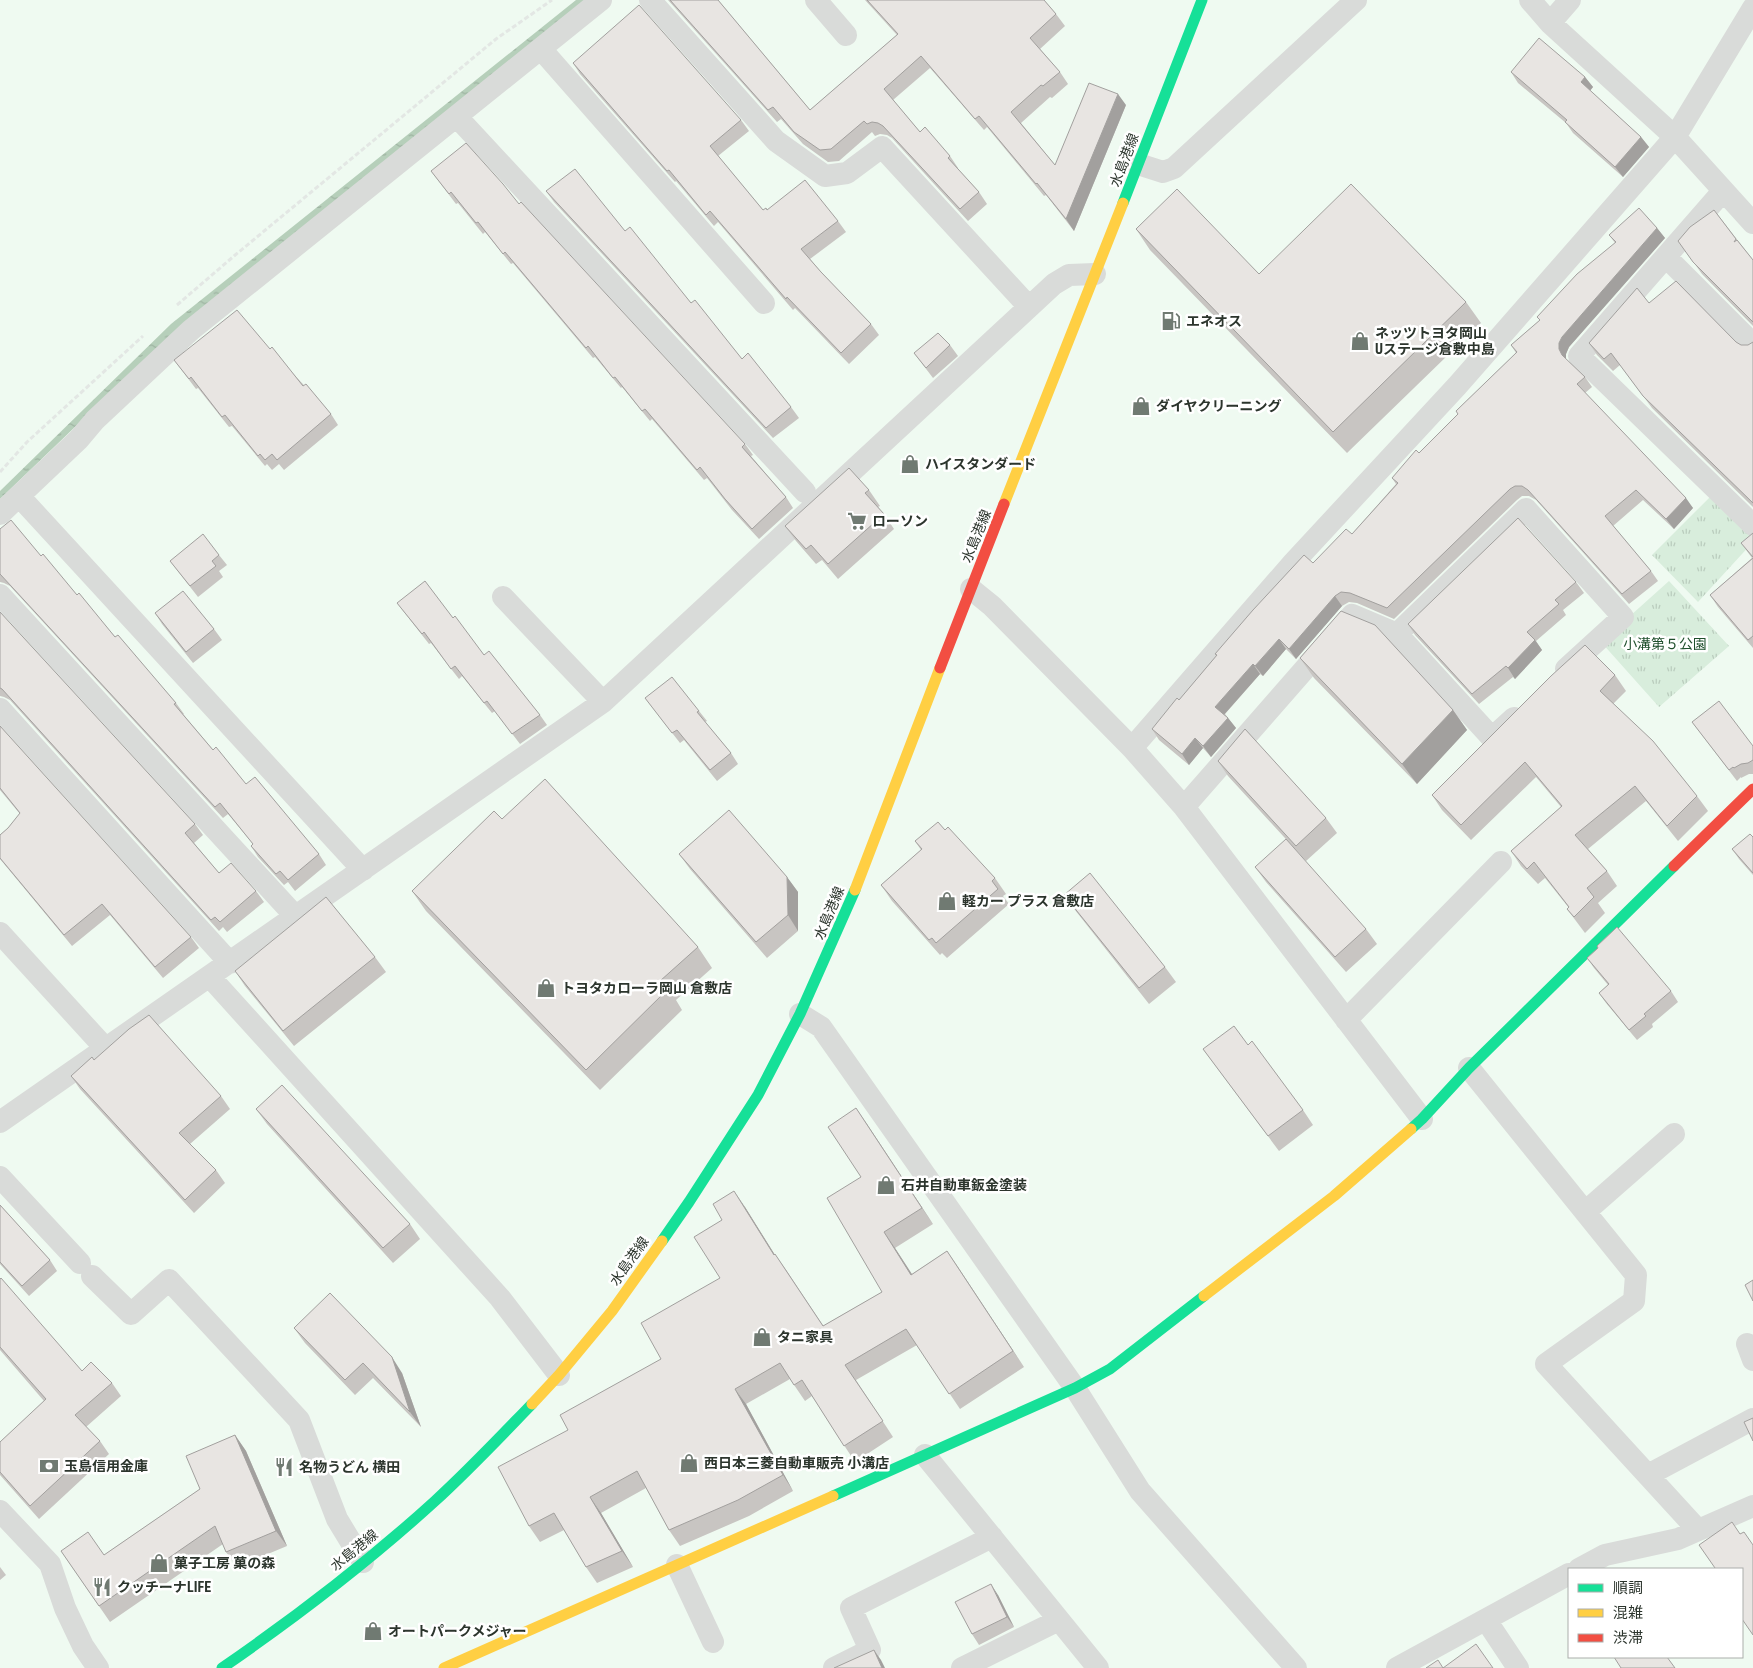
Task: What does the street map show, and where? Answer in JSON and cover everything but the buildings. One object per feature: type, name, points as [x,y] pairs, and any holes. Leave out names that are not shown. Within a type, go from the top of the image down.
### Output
[{"type":"main road","name":"水島港線","points":[[222,1668],[288,1622],[436,1501],[487,1451],[560,1374],[612,1311],[689,1202],[758,1095],[800,1014],[845,915],[1202,0]]},
{"type":"main road","points":[[444,1668],[483,1661],[677,1565],[1075,1388],[1110,1369],[1334,1196],[1422,1119],[1469,1068],[1751,795]]},
{"type":"street","points":[[0,514],[80,439],[95,420],[191,330],[601,0]]},
{"type":"street","points":[[650,0],[776,141],[825,176],[848,174],[882,147],[1029,307]]},
{"type":"street","points":[[816,0],[846,35]]},
{"type":"street","points":[[1138,164],[1163,172],[1174,168],[1356,0]]},
{"type":"street","points":[[1530,0],[1550,23],[1675,137],[1753,223]]},
{"type":"street","points":[[1550,23],[1570,0]]},
{"type":"street","points":[[1132,748],[1293,563],[1464,378],[1675,137],[1753,8]]},
{"type":"street","points":[[540,49],[764,303]]},
{"type":"street","points":[[457,117],[805,492]]},
{"type":"street","points":[[1723,191],[1579,356],[1753,525]]},
{"type":"street","points":[[1666,257],[1753,344]]},
{"type":"street","points":[[0,1122],[603,702],[1054,284],[1069,275],[1095,274]]},
{"type":"street","points":[[19,496],[363,870]]},
{"type":"street","points":[[1397,634],[1526,509],[1623,617],[1550,684]]},
{"type":"street","points":[[971,589],[992,606],[1132,748],[1184,807],[1422,1119]]},
{"type":"street","points":[[0,595],[296,916]]},
{"type":"street","points":[[503,597],[603,702]]},
{"type":"street","points":[[1184,807],[1352,615],[1397,634],[1492,738],[1529,704]]},
{"type":"street","points":[[0,709],[230,963]]},
{"type":"street","points":[[1346,1020],[1501,862]]},
{"type":"street","points":[[0,933],[106,1049]]},
{"type":"street","points":[[210,977],[500,1298],[560,1374]]},
{"type":"street","points":[[800,1014],[821,1027],[1075,1388],[1140,1490],[1296,1668]]},
{"type":"street","points":[[1469,1068],[1636,1275],[1634,1301],[1546,1364],[1697,1529]]},
{"type":"street","points":[[1585,1212],[1674,1134]]},
{"type":"street","points":[[0,1177],[131,1314],[169,1280],[299,1420],[337,1519],[363,1562]]},
{"type":"street","points":[[1648,1475],[1753,1419]]},
{"type":"street","points":[[925,1455],[1098,1668]]},
{"type":"street","points":[[1581,1568],[1605,1555],[1678,1539],[1697,1529],[1753,1506]]},
{"type":"street","points":[[0,1511],[50,1564],[65,1608],[83,1646],[98,1668]]},
{"type":"street","points":[[834,1668],[870,1650],[851,1608],[992,1537]]},
{"type":"street","points":[[677,1565],[713,1642]]},
{"type":"street","points":[[1397,1668],[1568,1575]]},
{"type":"street","points":[[962,1668],[1059,1620]]},
{"type":"street","points":[[1486,1620],[1518,1668]]},
{"type":"path","points":[[173,309],[496,39],[552,0]]},
{"type":"path","points":[[0,472],[27,442],[144,335]]},
{"type":"green space","points":[[1710,497],[1753,537],[1753,542],[1698,602],[1652,555]]},
{"type":"green space","name":"小溝第５公園","points":[[1669,581],[1729,646],[1659,707],[1601,642]]},
{"type":"water","points":[[576,0],[588,0],[176,330],[0,499],[0,491],[171,324]]},
{"type":"traffic: fast","points":[[1123,203],[1202,0]]},
{"type":"traffic: fast","points":[[1411,1129],[1469,1068],[1674,866]]},
{"type":"traffic: fast","points":[[662,1241],[758,1095],[800,1014],[855,890]]},
{"type":"traffic: fast","points":[[833,1496],[1075,1388],[1110,1369],[1204,1296]]},
{"type":"traffic: fast","points":[[222,1668],[304,1609],[410,1524],[448,1489],[532,1404]]},
{"type":"traffic: slow","points":[[1004,504],[1123,203]]},
{"type":"traffic: slow","points":[[855,890],[940,668]]},
{"type":"traffic: slow","points":[[1204,1296],[1334,1196],[1411,1129]]},
{"type":"traffic: slow","points":[[532,1404],[559,1375],[612,1311],[662,1241]]},
{"type":"traffic: slow","points":[[444,1668],[833,1496]]},
{"type":"traffic: jam","points":[[940,668],[1004,504]]},
{"type":"traffic: jam","points":[[1674,866],[1753,789]]},
{"type":"place","name":"エネオス","points":[[1171,321]]},
{"type":"place","name":"ネッツトヨタ岡山 Uステージ倉敷中島","points":[[1360,341]]},
{"type":"place","name":"ダイヤクリーニング","points":[[1141,406]]},
{"type":"place","name":"ハイスタンダード","points":[[910,464]]},
{"type":"place","name":"ローソン","points":[[857,521]]},
{"type":"place","name":"軽カー プラス 倉敷店","points":[[947,901]]},
{"type":"place","name":"トヨタカローラ岡山 倉敷店","points":[[546,988]]},
{"type":"place","name":"石井自動車鈑金塗装","points":[[886,1185]]},
{"type":"place","name":"タニ家具","points":[[762,1337]]},
{"type":"place","name":"西日本三菱自動車販売 小溝店","points":[[689,1463]]},
{"type":"place","name":"玉島信用金庫","points":[[49,1466]]},
{"type":"place","name":"名物うどん 横田","points":[[284,1467]]},
{"type":"place","name":"菓子工房 菓の森","points":[[159,1563]]},
{"type":"place","name":"クッチーナLIFE","points":[[102,1587]]},
{"type":"place","name":"オートパークメジャー","points":[[373,1631]]}]
